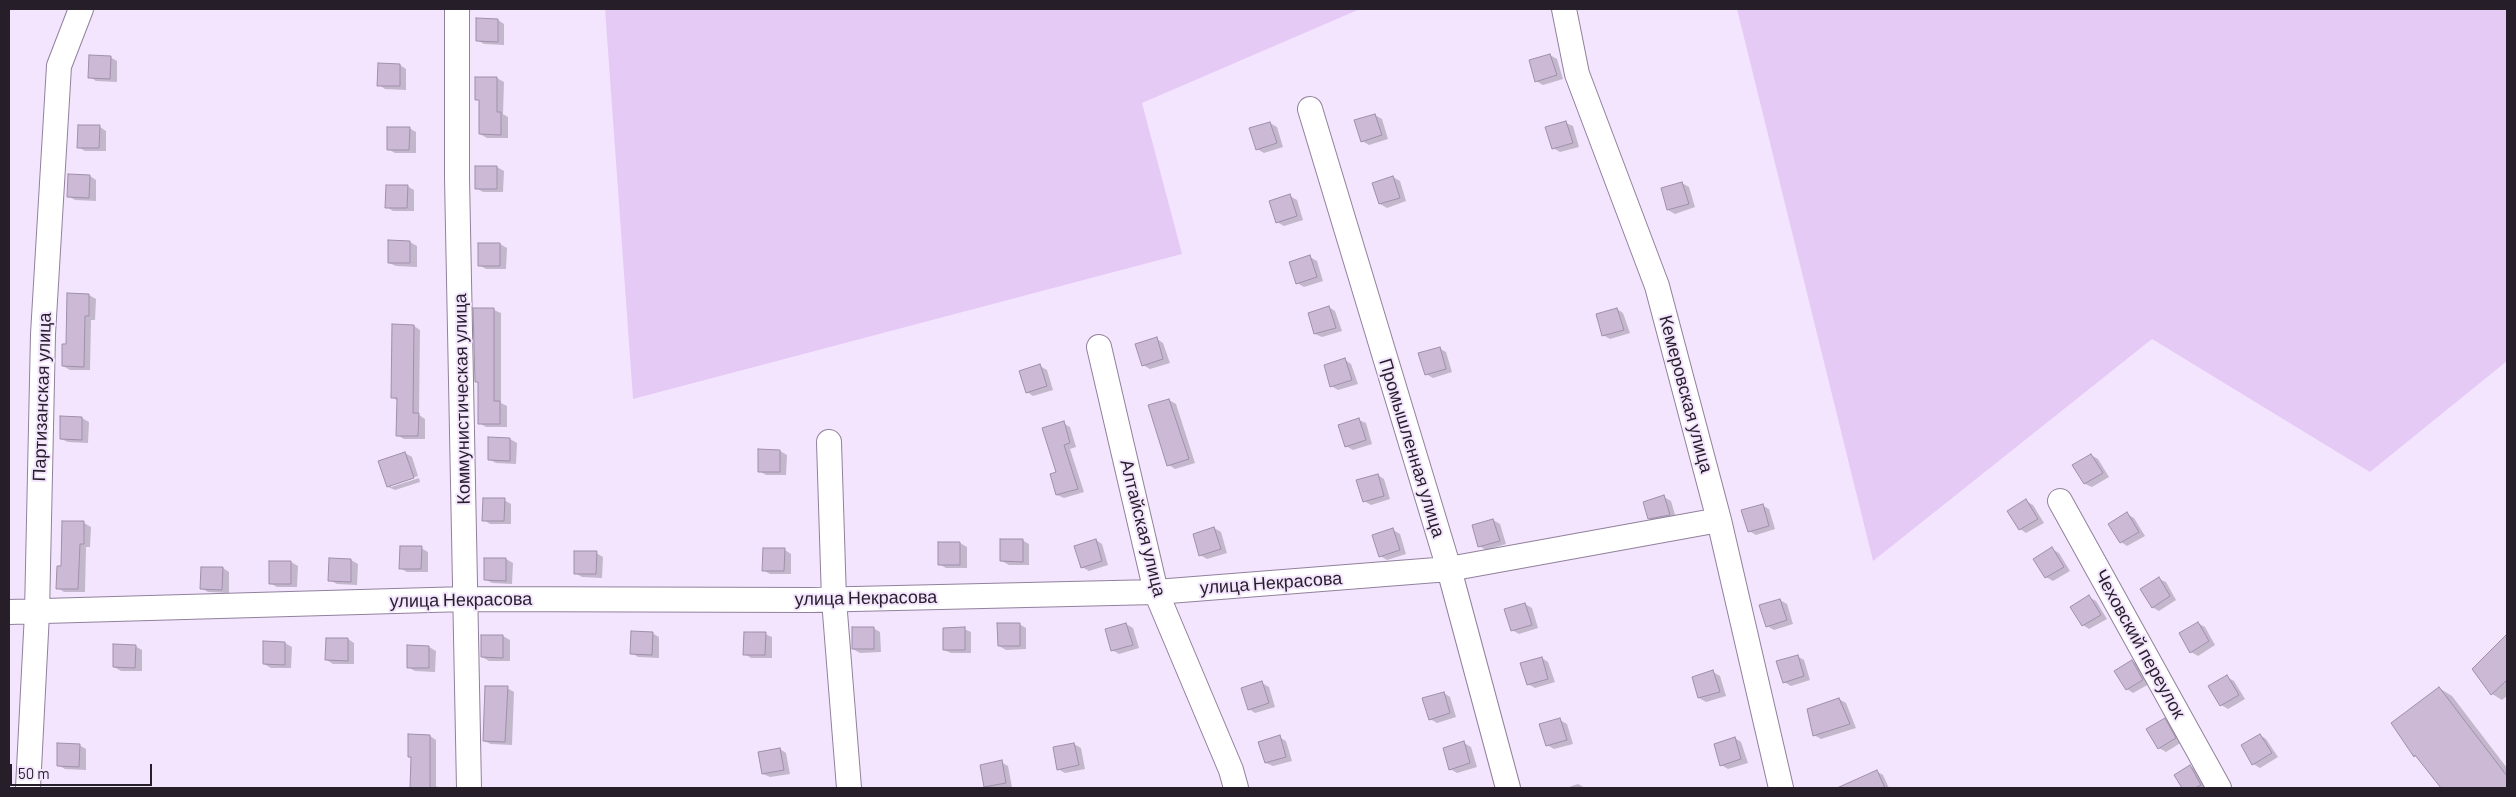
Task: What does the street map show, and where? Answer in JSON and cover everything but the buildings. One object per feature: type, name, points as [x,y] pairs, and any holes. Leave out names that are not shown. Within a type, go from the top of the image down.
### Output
[{"type":"street","name":"Партизанская улица","points":[[28,788],[37,613],[43,334],[59,66],[80,9]]},
{"type":"street","name":"Коммунистическая улица","points":[[457,9],[457,178],[468,788]]},
{"type":"street","name":"Кемеровская улица","points":[[1564,9],[1577,74],[1657,286],[1719,520],[1781,788]]},
{"type":"street","name":"Промышленная улица","points":[[1310,110],[1449,569],[1508,788]]},
{"type":"street","name":"Алтайская улица","points":[[1099,347],[1156,592],[1232,770],[1236,788]]},
{"type":"street","points":[[829,442],[834,600],[849,788]]},
{"type":"street","name":"Чеховский переулок","points":[[2060,500],[2220,788]]},
{"type":"street","name":"улица Некрасова","points":[[9,612],[37,613],[466,599],[834,600],[1156,592],[1449,569],[1719,520]]},
{"type":"shaded area","points":[[605,9],[1360,9],[1142,103],[1182,254],[633,399]]},
{"type":"shaded area","points":[[1737,9],[2507,9],[2507,361],[2370,472],[2152,339],[1873,561]]}]
